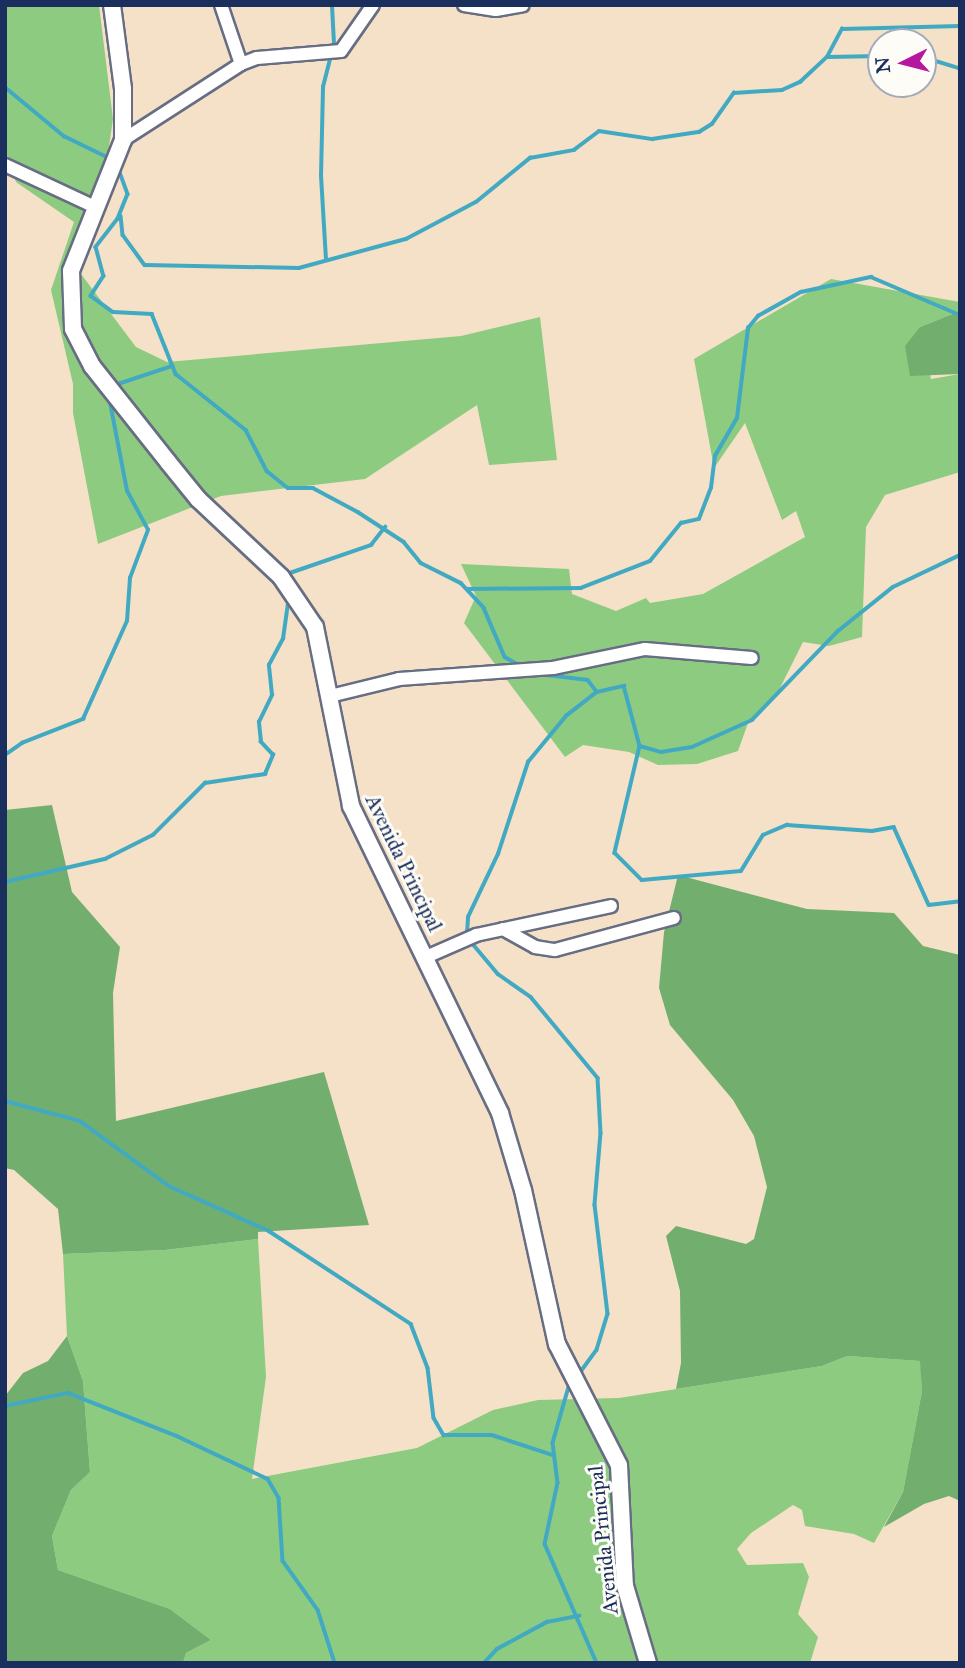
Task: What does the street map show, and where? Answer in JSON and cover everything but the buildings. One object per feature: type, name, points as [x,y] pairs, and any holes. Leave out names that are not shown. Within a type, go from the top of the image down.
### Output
[{"type":"street","points":[[112,5],[124,96],[123,140]]},
{"type":"street","points":[[221,5],[242,64]]},
{"type":"street","points":[[123,140],[242,64],[341,51],[373,5]]},
{"type":"street","points":[[464,5],[496,10],[523,5]]},
{"type":"street","name":"Avenida Principal","points":[[123,140],[95,206],[69,282],[71,320],[81,348],[198,499],[298,598],[319,637],[351,806],[500,1113],[561,1355],[619,1465],[625,1586],[648,1663]]},
{"type":"street","points":[[5,165],[95,206]]},
{"type":"street","points":[[330,696],[399,679],[553,668],[645,649],[752,658]]},
{"type":"street","points":[[426,957],[466,938],[611,906]]},
{"type":"street","points":[[503,929],[535,947],[555,950],[674,918]]},
{"type":"green space","points":[[5,5],[99,5],[113,119],[107,160],[114,185],[78,270],[136,347],[167,362],[461,336],[540,317],[557,460],[489,465],[477,405],[365,479],[221,496],[98,544],[73,413],[73,384],[51,290],[74,222],[16,182],[5,152]]},
{"type":"green space","points":[[831,279],[960,302],[960,311],[920,327],[931,379],[960,374],[960,472],[885,495],[866,527],[862,637],[829,646],[803,642],[778,692],[748,723],[738,751],[697,764],[658,765],[629,752],[583,745],[565,757],[464,623],[476,596],[461,564],[569,569],[572,594],[616,611],[646,598],[650,603],[703,594],[805,537],[796,511],[782,520],[745,423],[714,468],[694,359]]},
{"type":"green space","points":[[960,311],[960,374],[910,376],[905,346],[920,327]]},
{"type":"green space","points":[[52,805],[72,892],[120,947],[113,993],[116,1121],[324,1072],[369,1225],[258,1232],[258,1239],[165,1250],[63,1254],[58,1209],[14,1170],[5,1168],[5,810]]},
{"type":"green space","points":[[678,875],[807,909],[894,913],[923,946],[960,955],[960,1501],[949,1496],[924,1504],[884,1527],[903,1492],[922,1391],[920,1361],[847,1356],[822,1366],[676,1389],[681,1363],[680,1291],[666,1236],[676,1226],[746,1244],[754,1239],[767,1187],[754,1136],[733,1100],[670,1025],[659,988],[664,932]]},
{"type":"green space","points":[[258,1239],[266,1377],[252,1479],[417,1448],[493,1410],[538,1400],[619,1398],[822,1366],[847,1356],[921,1361],[922,1391],[903,1492],[874,1543],[854,1534],[805,1526],[802,1510],[793,1505],[751,1533],[737,1549],[747,1565],[803,1563],[809,1577],[798,1614],[818,1637],[810,1663],[183,1663],[186,1653],[211,1640],[170,1609],[58,1570],[52,1536],[71,1490],[90,1472],[83,1381],[67,1336],[63,1254],[165,1250]]},
{"type":"green space","points":[[67,1336],[83,1381],[90,1472],[71,1490],[52,1536],[58,1570],[170,1609],[211,1640],[186,1653],[183,1663],[5,1663],[5,1396],[23,1373],[48,1361]]},
{"type":"waterway","points":[[326,260],[321,176],[323,87],[334,44],[332,5]]},
{"type":"waterway","points":[[121,216],[123,235],[145,265],[299,268],[406,239],[476,202],[530,158],[574,150],[599,131],[652,139],[699,132],[712,124],[734,93],[782,90],[800,82],[827,57],[842,29],[960,26]]},
{"type":"waterway","points":[[827,57],[867,56]]},
{"type":"waterway","points":[[937,61],[960,68]]},
{"type":"waterway","points":[[5,87],[64,136],[111,159]]},
{"type":"waterway","points":[[117,164],[128,194],[118,219],[96,247],[104,276],[91,296],[113,312],[152,314],[176,374],[246,430],[267,471],[288,488],[313,488],[358,512],[404,542],[421,563],[461,583],[484,608],[505,657],[519,665]]},
{"type":"waterway","points":[[467,589],[581,588],[650,561],[681,523],[699,519],[711,488],[715,456],[737,418],[748,328],[758,316],[801,292],[871,277],[960,315]]},
{"type":"waterway","points":[[118,384],[172,366]]},
{"type":"waterway","points":[[5,755],[22,743],[83,719],[127,621],[130,578],[148,530],[127,491],[110,403]]},
{"type":"waterway","points":[[287,574],[371,545],[385,527]]},
{"type":"waterway","points":[[640,746],[661,752],[692,747],[752,720],[838,631],[893,587],[960,555]]},
{"type":"waterway","points":[[5,882],[105,859],[153,835],[205,783],[265,774],[273,755],[261,742],[259,722],[272,695],[269,665],[283,639],[288,602]]},
{"type":"waterway","points":[[539,674],[588,680],[597,692]]},
{"type":"waterway","points":[[467,933],[468,917],[498,854],[528,762],[566,716],[597,692],[624,686],[640,746],[615,853],[642,880],[741,871],[763,835],[787,825],[872,831],[894,827],[929,905],[960,901]]},
{"type":"waterway","points":[[473,944],[498,974],[531,997],[598,1078],[601,1133],[595,1205],[608,1314],[597,1350],[582,1371]]},
{"type":"waterway","points":[[5,1101],[80,1121],[169,1186],[269,1231],[411,1324],[428,1368],[434,1418],[444,1435],[492,1435],[553,1455]]},
{"type":"waterway","points":[[569,1387],[553,1443],[558,1483],[545,1544],[597,1663]]},
{"type":"waterway","points":[[5,1406],[68,1393],[179,1437],[268,1479],[279,1498],[283,1561],[318,1610],[335,1663]]},
{"type":"waterway","points":[[484,1663],[497,1649],[547,1622],[579,1616]]}]
